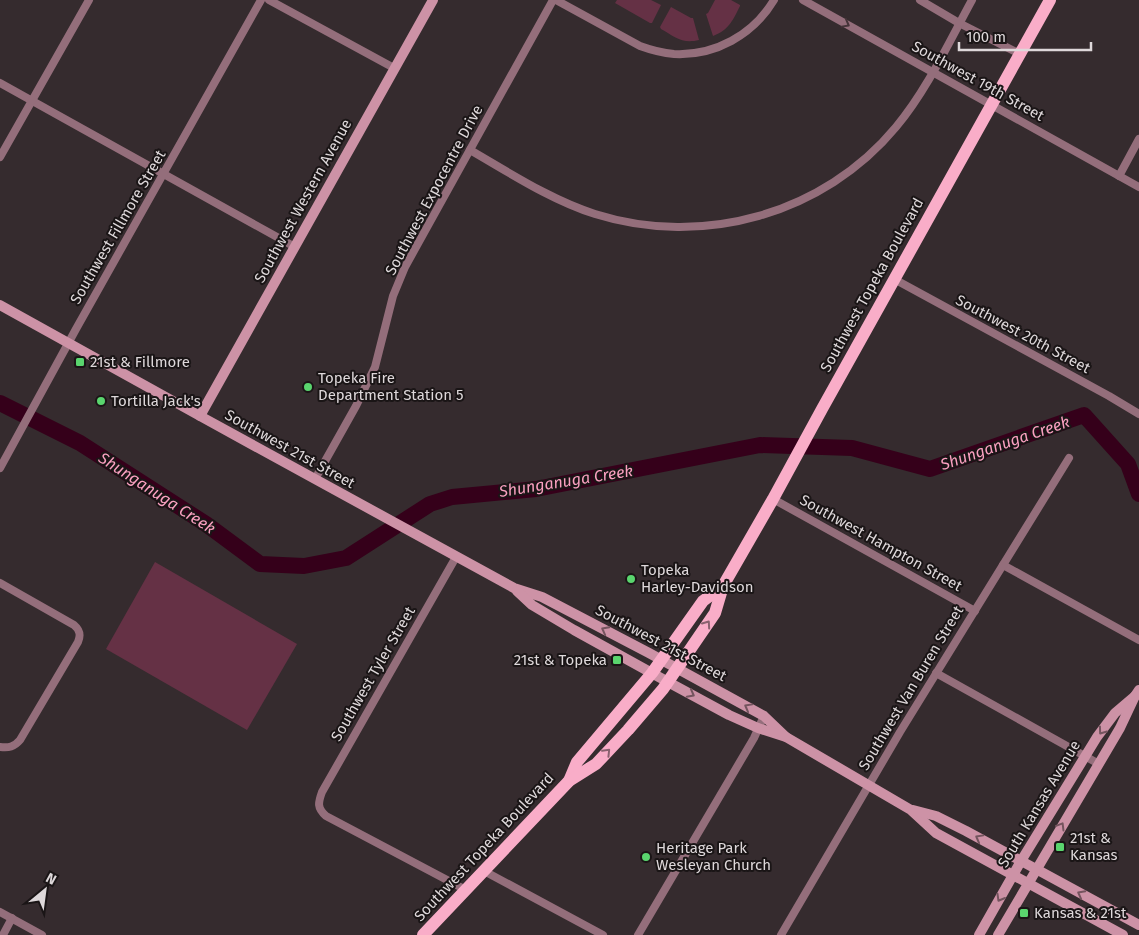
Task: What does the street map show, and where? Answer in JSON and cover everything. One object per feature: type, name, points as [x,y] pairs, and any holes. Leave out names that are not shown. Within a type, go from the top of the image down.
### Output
[{"type":"main road","name":"Southwest Western Avenue","points":[[200,416],[433,0]]},
{"type":"main road","name":"Southwest Topeka Boulevard","points":[[423,935],[569,781],[596,764],[628,730],[663,689],[715,613],[723,586],[785,478],[1050,0]]},
{"type":"main road","name":"Southwest 21st Street","points":[[0,305],[420,538],[514,588],[542,597],[764,716],[786,737],[911,810],[936,833],[1123,935]]},
{"type":"main road","name":"Southwest Topeka Boulevard","points":[[569,781],[577,762],[652,673],[703,601],[723,586]]},
{"type":"main road","name":"Southwest 21st Street","points":[[514,588],[532,605],[668,682],[729,715],[758,728],[786,737]]},
{"type":"main road","name":"South Kansas Avenue","points":[[979,935],[1084,757],[1115,713],[1137,693]]},
{"type":"main road","name":"South Kansas Avenue","points":[[998,935],[1120,728],[1137,693]]},
{"type":"main road","name":"Southwest 21st Street","points":[[911,810],[936,816],[1139,925]]},
{"type":"street","points":[[0,157],[88,0]]},
{"type":"street","name":"Southwest Fillmore Street","points":[[0,468],[261,0]]},
{"type":"street","points":[[269,0],[394,68]]},
{"type":"street","name":"Southwest Expocentre Drive","points":[[314,480],[356,406],[374,367],[393,296],[405,267],[554,0],[640,46],[654,51],[686,54],[714,49],[740,37],[758,21],[774,0]]},
{"type":"street","name":"Southwest 19th Street","points":[[803,0],[1139,187]]},
{"type":"street","points":[[920,0],[1020,54]]},
{"type":"street","points":[[470,150],[554,197],[594,214],[636,224],[695,227],[724,224],[780,210],[807,198],[844,176],[867,157],[897,126],[932,72],[972,0]]},
{"type":"street","points":[[0,83],[295,247]]},
{"type":"street","points":[[1119,176],[1139,139]]},
{"type":"street","name":"Southwest 20th Street","points":[[894,279],[1110,396],[1139,414]]},
{"type":"street","name":"Southwest Van Buren Street","points":[[781,935],[936,673],[1069,458]]},
{"type":"street","name":"Southwest Hampton Street","points":[[773,499],[974,611]]},
{"type":"street","name":"Southwest Tyler Street","points":[[456,557],[322,792],[319,806],[321,812],[326,816],[466,890]]},
{"type":"street","points":[[1003,565],[1139,640]]},
{"type":"street","points":[[0,582],[74,625],[80,632],[78,642],[20,740],[15,745],[7,748],[0,747]]},
{"type":"street","points":[[936,673],[1098,764]]},
{"type":"street","points":[[638,935],[764,716]]},
{"type":"street","points":[[484,871],[602,935]]},
{"type":"street","points":[[0,912],[42,935]]},
{"type":"street","points":[[3,935],[12,918]]},
{"type":"shaded area","points":[[617,0],[651,0],[661,5],[652,23],[650,23],[615,3]]},
{"type":"shaded area","points":[[715,0],[731,0],[740,6],[727,28],[713,36],[706,14]]},
{"type":"shaded area","points":[[671,7],[693,18],[699,40],[683,40],[661,29],[660,27]]},
{"type":"shaded area","points":[[155,562],[297,644],[247,730],[106,649]]},
{"type":"waterway","name":"Shunganuga Creek","points":[[0,403],[80,443],[206,524],[260,564],[304,566],[346,558],[430,504],[452,497],[536,489],[760,445],[852,448],[930,469],[1084,415],[1128,464],[1139,494]]},
{"type":"place","name":"21st & Fillmore","points":[[80,362]]},
{"type":"place","name":"Topeka Fire Department Station 5","points":[[308,387]]},
{"type":"place","name":"Tortilla Jack's","points":[[101,401]]},
{"type":"place","name":"Topeka Harley-Davidson","points":[[631,579]]},
{"type":"place","name":"21st & Topeka","points":[[617,660]]},
{"type":"place","name":"21st & Kansas","points":[[1060,847]]},
{"type":"place","name":"Heritage Park Wesleyan Church","points":[[646,857]]},
{"type":"place","name":"Kansas & 21st","points":[[1024,913]]}]
